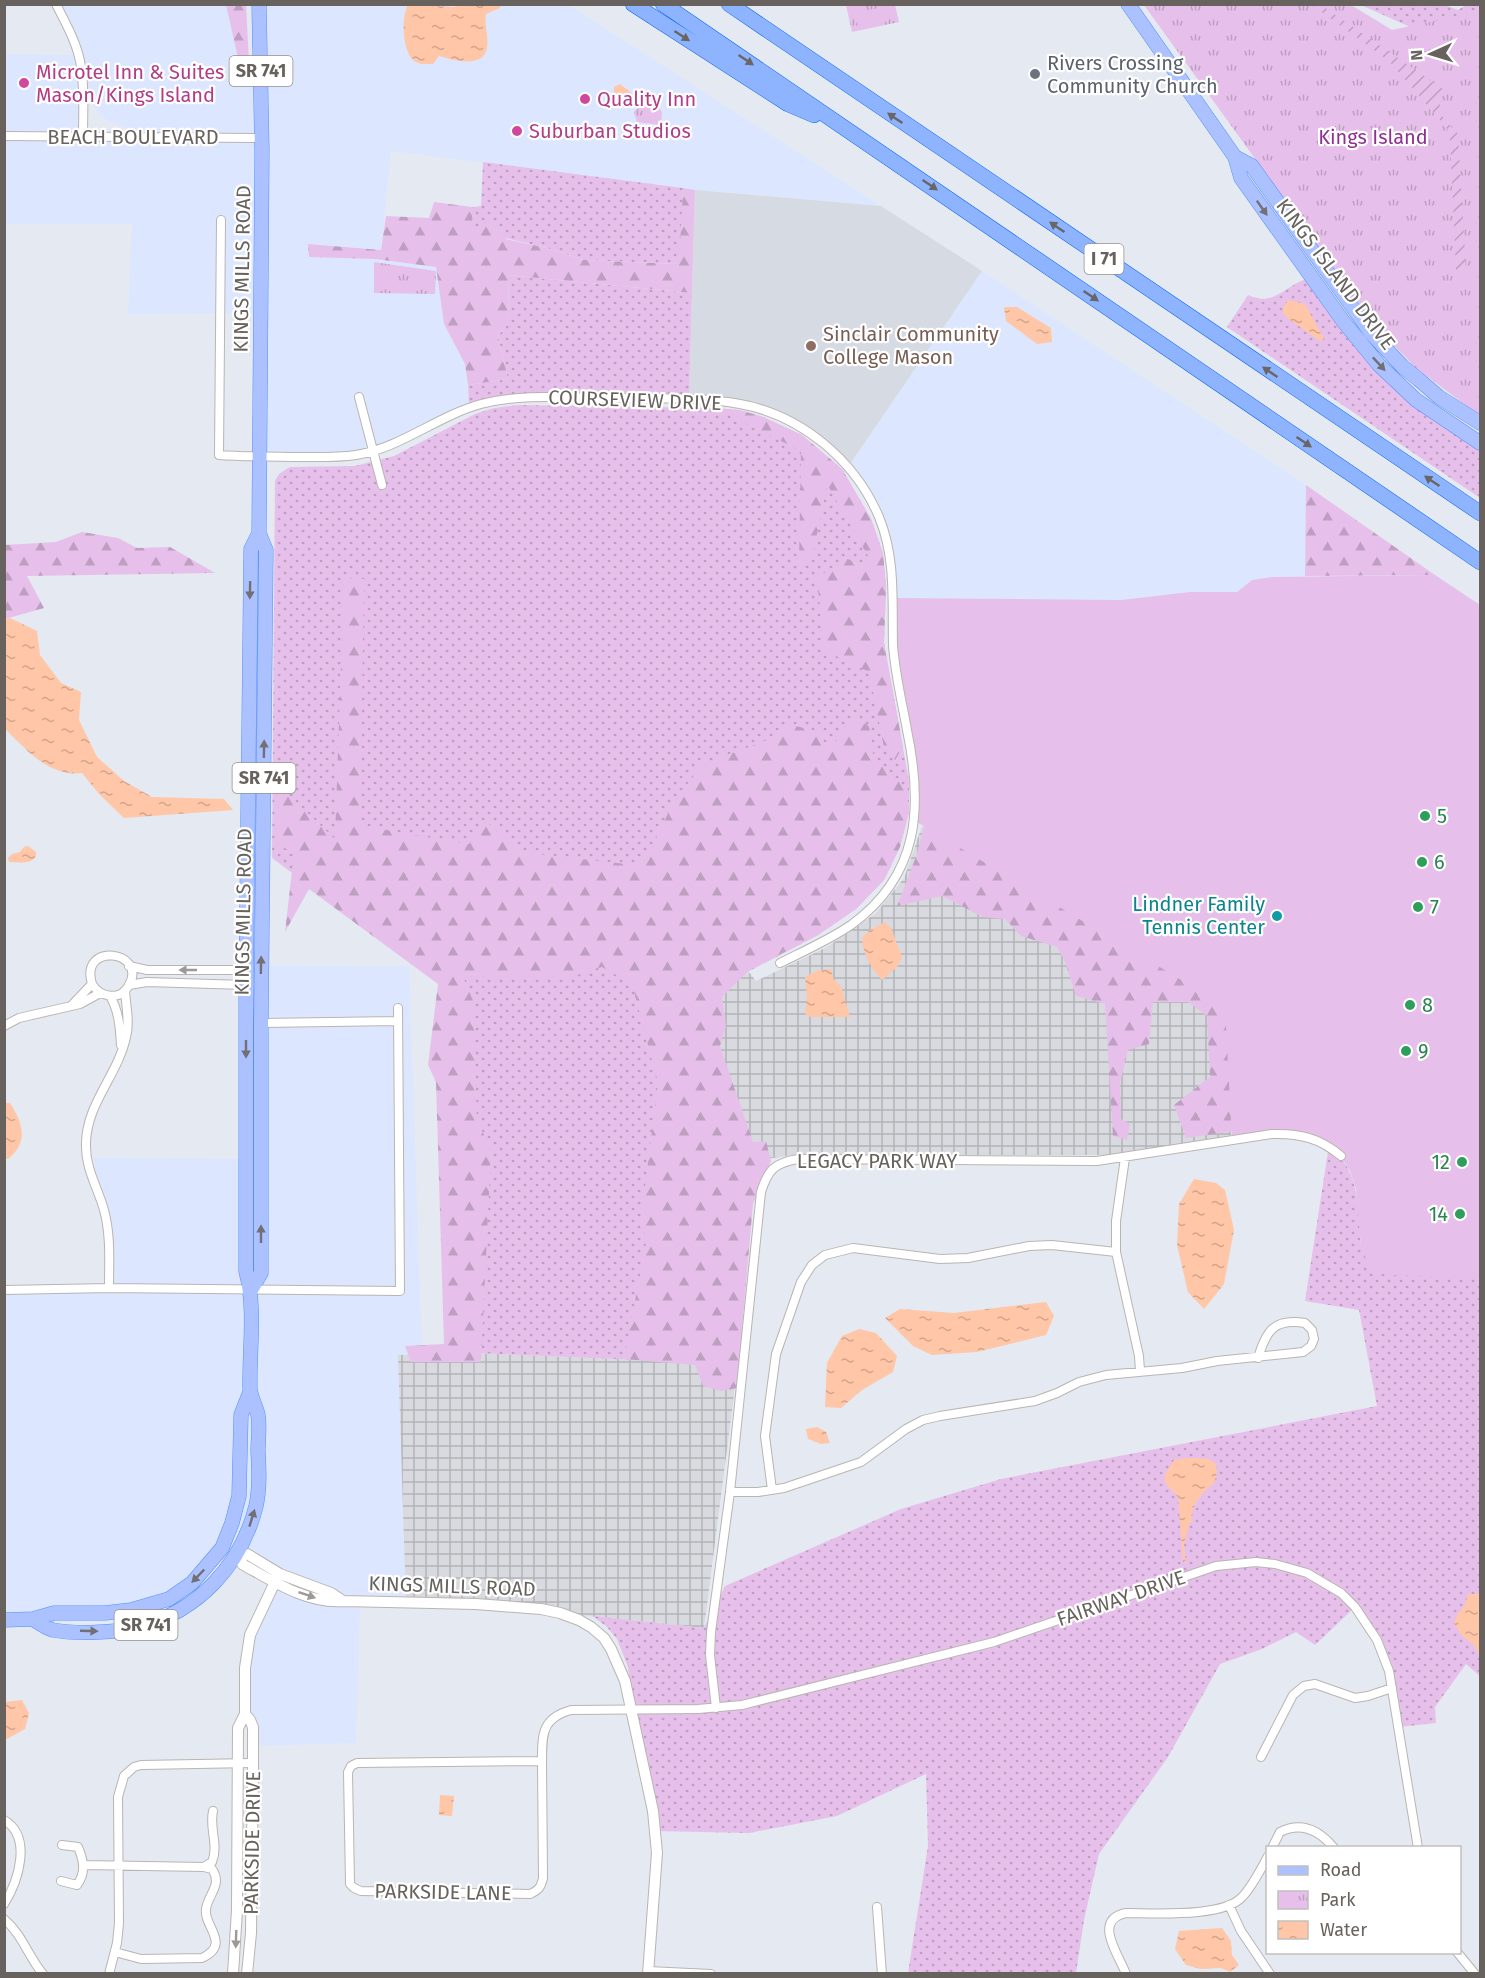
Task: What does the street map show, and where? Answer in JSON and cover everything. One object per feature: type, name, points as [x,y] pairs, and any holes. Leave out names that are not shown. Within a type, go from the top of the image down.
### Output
[{"type":"highway","points":[[633,4],[788,104],[847,129]]},
{"type":"highway","name":"I 71","points":[[663,4],[1480,562]]},
{"type":"highway","name":"I 71","points":[[729,4],[1480,513]]},
{"type":"main road","name":"KINGS MILLS ROAD","points":[[251,1290],[261,1273],[266,550],[259,533],[262,138],[259,4]]},
{"type":"main road","name":"KINGS ISLAND DRIVE","points":[[1128,4],[1235,157],[1241,178],[1343,321],[1373,358],[1416,400],[1480,443]]},
{"type":"main road","name":"KINGS ISLAND DRIVE","points":[[1235,157],[1252,166],[1348,302],[1388,351],[1439,397],[1480,423]]},
{"type":"main road","name":"KINGS MILLS ROAD","points":[[239,1556],[256,1504],[259,1479],[258,1415],[250,1392],[251,1290],[246,1271],[246,985],[251,549],[259,533]]},
{"type":"main road","name":"KINGS MILLS ROAD","points":[[222,1548],[239,1496],[241,1415],[250,1392]]},
{"type":"main road","name":"SR 741","points":[[4,1620],[33,1619],[54,1613],[105,1613],[154,1604],[169,1599],[192,1583],[222,1548]]},
{"type":"main road","name":"SR 741","points":[[33,1619],[52,1630],[74,1631],[108,1632],[148,1624],[180,1610],[207,1592],[239,1556]]},
{"type":"street","points":[[56,4],[80,60],[83,79],[83,136]]},
{"type":"street","name":"BEACH BOULEVARD","points":[[4,136],[262,138]]},
{"type":"street","name":"COURSEVIEW DRIVE","points":[[220,220],[219,455],[351,456],[394,444],[470,408],[501,400],[536,397],[704,399],[743,404],[780,416],[804,429],[825,444],[864,489],[877,512],[886,536],[891,562],[894,647],[897,679],[915,769],[917,802],[915,821],[898,871],[879,898],[850,925],[780,963]]},
{"type":"street","points":[[358,397],[382,486]]},
{"type":"street","points":[[109,1288],[108,1231],[104,1209],[88,1163],[86,1144],[88,1126],[95,1104],[115,1069],[126,1037],[127,988],[132,972],[119,956],[102,956],[93,964],[90,975],[92,984],[100,993],[110,996],[127,988],[147,982],[246,985]]},
{"type":"street","points":[[129,966],[147,970],[247,970]]},
{"type":"street","points":[[71,1006],[92,984]]},
{"type":"street","points":[[4,1026],[19,1018],[80,1004],[100,993]]},
{"type":"street","points":[[110,996],[117,1010],[120,1024],[121,1051]]},
{"type":"street","points":[[4,1290],[109,1288],[400,1291],[398,1008]]},
{"type":"street","points":[[261,1023],[398,1021]]},
{"type":"street","name":"LEGACY PARK WAY","points":[[716,1708],[710,1654],[711,1632],[730,1492],[761,1192],[765,1178],[774,1167],[784,1161],[798,1159],[1097,1161],[1291,1133],[1314,1138],[1329,1145],[1341,1156]]},
{"type":"street","points":[[1125,1158],[1116,1221],[1116,1252],[1139,1356],[1140,1371]]},
{"type":"street","points":[[772,1490],[765,1436],[776,1354],[801,1282],[812,1265],[825,1255],[853,1248],[940,1259],[968,1257],[1029,1246],[1052,1245],[1116,1252]]},
{"type":"street","points":[[730,1492],[784,1488],[861,1461],[922,1420],[1035,1401],[1079,1382],[1106,1375],[1182,1368],[1217,1360],[1258,1358],[1303,1352],[1311,1346],[1314,1339],[1312,1330],[1305,1323],[1281,1323],[1271,1329],[1263,1340],[1258,1358]]},
{"type":"street","name":"KINGS MILLS ROAD","points":[[222,1548],[239,1556],[247,1554],[279,1574],[331,1593],[344,1601]]},
{"type":"street","name":"KINGS MILLS ROAD","points":[[239,1556],[242,1564],[275,1582],[302,1594],[329,1602],[515,1605],[560,1613],[591,1627],[604,1638],[622,1672],[633,1710],[653,1811],[657,1853],[648,1972]]},
{"type":"street","name":"FAIRWAY DRIVE","points":[[633,1710],[716,1708],[742,1705],[957,1653],[1216,1566],[1256,1562],[1275,1564],[1307,1573],[1341,1593],[1355,1607],[1377,1640],[1386,1661],[1392,1688],[1418,1846]]},
{"type":"street","name":"PARKSIDE DRIVE","points":[[233,1974],[237,1910],[238,1728],[245,1714],[245,1668],[250,1635],[275,1582]]},
{"type":"street","points":[[1261,1757],[1293,1695],[1304,1686],[1316,1684],[1355,1698],[1392,1688]]},
{"type":"street","name":"PARKSIDE LANE","points":[[542,1761],[357,1763],[351,1766],[348,1772],[350,1884],[361,1891],[530,1894],[537,1891],[543,1878],[544,1729],[558,1713],[571,1710],[633,1710]]},
{"type":"street","name":"PARKSIDE DRIVE","points":[[245,1714],[253,1727],[251,1933],[247,1974]]},
{"type":"street","points":[[109,1974],[119,1923],[118,1797],[121,1782],[128,1770],[141,1765],[165,1763],[253,1763]]},
{"type":"street","points":[[204,1867],[212,1862],[215,1852],[213,1812]]},
{"type":"street","points":[[4,1820],[15,1829],[20,1852],[15,1885],[4,1904]]},
{"type":"street","points":[[1273,1846],[1280,1832],[1289,1828],[1320,1833],[1332,1846]]},
{"type":"street","points":[[61,1881],[77,1885],[83,1877],[84,1865],[78,1848],[62,1845]]},
{"type":"street","points":[[1126,1974],[1109,1932],[1111,1923],[1119,1915],[1196,1912],[1229,1905],[1244,1896],[1266,1859]]},
{"type":"street","points":[[84,1865],[204,1867],[212,1869],[216,1877],[214,1892],[206,1909],[216,1937],[213,1950],[209,1955],[202,1958],[148,1959],[115,1952]]},
{"type":"street","points":[[1229,1905],[1241,1931],[1270,1974]]},
{"type":"street","points":[[877,1907],[882,1974]]},
{"type":"street","points":[[4,1919],[20,1935],[43,1974]]},
{"type":"street","points":[[1458,1954],[1475,1974]]},
{"type":"street","points":[[648,1972],[711,1974]]},
{"type":"shaded area","points":[[56,4],[226,5],[239,62],[260,63],[259,5],[569,5],[881,206],[695,190],[391,151],[381,250],[309,244],[309,257],[375,259],[436,267],[444,324],[465,364],[469,408],[373,451],[260,456],[261,313],[128,315],[132,224],[5,224],[5,54],[79,55]],"holes":[[[82,65],[89,97],[97,111],[108,121],[129,129],[132,136],[83,136]]]},
{"type":"shaded area","name":"Sinclair Community College Mason","points":[[695,190],[881,206],[982,271],[848,467],[825,444],[762,409],[689,399]]},
{"type":"shaded area","points":[[982,271],[1306,485],[1305,576],[1252,580],[1237,592],[1190,592],[1121,600],[893,598],[886,536],[848,468]]},
{"type":"shaded area","points":[[922,826],[1225,1006],[1231,1135],[1120,1155],[796,1155],[755,1160],[700,997],[748,971],[756,981],[827,947],[875,914],[904,878]]},
{"type":"shaded area","points":[[261,965],[409,966],[422,1353],[398,1355],[406,1603],[360,1602],[356,1743],[253,1746],[245,1714],[250,1635],[279,1574],[222,1548],[169,1599],[5,1620],[4,1290],[109,1288],[94,1157],[246,1159],[251,1289],[261,1272]]},
{"type":"shaded area","points":[[450,1352],[738,1364],[704,1628],[560,1613],[406,1603],[398,1355]]},
{"type":"green space","points":[[226,5],[246,5],[249,62],[239,62]]},
{"type":"green space","points":[[846,5],[895,5],[899,22],[852,32]]},
{"type":"green space","name":"Kings Island","points":[[1144,5],[1351,5],[1392,30],[1480,11],[1480,416],[1416,368],[1382,333]]},
{"type":"green space","points":[[1312,5],[1321,5],[1443,89],[1440,102],[1441,113],[1458,134],[1466,271],[1456,270],[1450,138],[1447,128],[1389,61]]},
{"type":"green space","points":[[1361,5],[1445,5],[1458,10],[1466,5],[1480,5],[1480,27],[1464,51]]},
{"type":"green space","points":[[886,7],[889,21],[858,27],[855,12]]},
{"type":"green space","points":[[646,97],[651,97],[662,112],[661,125],[637,122],[634,112]]},
{"type":"green space","points":[[483,162],[683,188],[680,264],[584,260],[547,248],[471,230],[472,207],[481,206]]},
{"type":"green space","points":[[683,188],[695,190],[692,293],[508,275],[509,322],[498,336],[508,379],[468,385],[465,364],[444,324],[436,267],[375,259],[309,257],[308,244],[381,250],[386,216],[429,218],[434,202],[472,207],[472,230],[491,219],[506,239],[547,248],[584,260],[679,264]]},
{"type":"green space","points":[[374,262],[436,271],[435,294],[374,293]]},
{"type":"green space","points":[[508,275],[692,293],[689,399],[554,397],[469,408],[468,385],[508,379],[498,336],[509,322]]},
{"type":"green space","points":[[1306,279],[1367,361],[1396,389],[1480,449],[1480,498],[1227,327],[1248,295],[1265,299]]},
{"type":"green space","points":[[519,405],[715,408],[740,410],[763,417],[802,435],[842,469],[871,519],[883,553],[886,586],[884,643],[909,781],[909,812],[900,847],[884,880],[856,909],[818,935],[700,997],[738,1364],[450,1352],[440,983],[272,858],[275,481],[279,474],[290,467],[355,466],[394,456],[475,414],[494,408]]},
{"type":"green space","points":[[715,408],[740,410],[763,417],[802,435],[842,469],[871,519],[883,553],[886,586],[884,643],[903,747],[895,760],[884,747],[869,672],[824,650],[817,578],[846,558],[861,566],[868,556],[827,484],[811,564],[799,563],[801,451]]},
{"type":"green space","points":[[1306,485],[1435,575],[1305,576]]},
{"type":"green space","points":[[82,532],[118,538],[137,548],[170,547],[215,573],[27,576],[44,608],[5,619],[5,545],[56,542]]},
{"type":"green space","name":"Lindner Family Tennis Center","points":[[1435,575],[1480,605],[1480,1279],[1385,1275],[1368,1265],[1361,1246],[1356,1189],[1350,1171],[1341,1156],[1291,1133],[1232,1141],[1225,1006],[915,821],[917,802],[897,679],[893,598],[1121,600],[1190,592],[1237,592],[1252,580],[1272,577]]},
{"type":"green space","points":[[344,578],[364,579],[360,826],[469,844],[488,823],[520,852],[634,865],[646,859],[674,801],[703,764],[767,740],[787,724],[821,732],[821,741],[834,745],[849,719],[869,725],[874,759],[907,789],[909,812],[900,847],[884,880],[856,909],[818,935],[748,971],[722,997],[726,1026],[720,1046],[753,1142],[766,1141],[771,1161],[753,1204],[737,1388],[722,1391],[703,1386],[695,1365],[624,1359],[647,1238],[640,1226],[658,1083],[632,984],[602,967],[583,972],[575,977],[463,976],[473,1001],[477,1120],[491,1150],[481,1362],[411,1362],[405,1346],[444,1344],[436,1082],[428,1065],[438,984],[309,889],[285,932],[294,853],[277,844],[278,785],[335,839]]},
{"type":"green space","points":[[927,814],[1224,961],[1249,1129],[1186,1138],[1174,1105],[1210,1077],[1207,1016],[1188,1002],[1153,1002],[1149,1044],[1128,1050],[1120,1083],[1121,1119],[1130,1124],[1127,1140],[1113,1136],[1105,1004],[1076,996],[1065,962],[1057,947],[1021,936],[1005,919],[983,917],[942,896],[897,906],[917,854]]},
{"type":"green space","points":[[1329,1145],[1347,1167],[1356,1191],[1361,1246],[1480,1279],[1480,1676],[1466,1664],[1435,1707],[1436,1723],[1399,1727],[1386,1661],[1355,1607],[1315,1645],[1296,1632],[1262,1649],[1220,1664],[1168,1757],[1099,1854],[1084,1920],[1076,1973],[908,1973],[928,1846],[926,1774],[837,1816],[749,1833],[655,1831],[633,1710],[628,1667],[617,1639],[606,1626],[592,1616],[704,1628],[725,1586],[901,1509],[1001,1479],[1377,1406],[1359,1310],[1305,1301]]},
{"type":"water","points":[[500,4],[500,8],[486,14],[487,48],[485,55],[480,59],[467,61],[439,56],[433,64],[426,64],[414,61],[407,50],[404,17],[408,5],[455,7],[456,5]]},
{"type":"water","points":[[620,84],[634,95],[626,105],[614,95],[614,87]]},
{"type":"water","points":[[1288,300],[1305,304],[1324,339],[1320,341],[1286,317],[1282,310]]},
{"type":"water","points":[[1004,307],[1017,307],[1051,328],[1052,342],[1037,344],[1006,321]]},
{"type":"water","points":[[10,618],[37,631],[40,655],[61,683],[81,692],[79,720],[97,757],[124,781],[152,797],[224,799],[233,810],[124,818],[99,794],[82,773],[59,771],[30,753],[5,729],[5,619]]},
{"type":"water","points":[[28,846],[36,852],[33,860],[20,863],[9,862],[8,858],[12,854]]},
{"type":"water","points":[[885,922],[891,928],[902,957],[897,967],[882,980],[868,961],[862,938],[870,930]]},
{"type":"water","points":[[831,969],[834,980],[841,986],[850,1017],[811,1017],[805,1014],[807,997],[805,977],[816,971]]},
{"type":"water","points":[[5,1103],[10,1103],[15,1110],[22,1132],[19,1146],[8,1159],[5,1158]]},
{"type":"water","points":[[1194,1179],[1216,1183],[1225,1190],[1234,1230],[1224,1284],[1204,1309],[1188,1292],[1177,1245],[1179,1204]]},
{"type":"water","points":[[1046,1302],[1054,1316],[1046,1335],[977,1352],[932,1355],[913,1346],[885,1318],[900,1309],[954,1313]]},
{"type":"water","points":[[859,1329],[876,1333],[897,1356],[893,1372],[862,1390],[841,1408],[825,1407],[827,1363],[842,1336]]},
{"type":"water","points":[[817,1427],[826,1432],[830,1443],[821,1444],[808,1439],[806,1429]]},
{"type":"water","points":[[1187,1458],[1211,1460],[1217,1468],[1214,1483],[1201,1495],[1193,1510],[1192,1522],[1189,1523],[1184,1546],[1186,1562],[1183,1562],[1178,1497],[1165,1483],[1165,1474],[1174,1460]]},
{"type":"water","points":[[1468,1594],[1480,1594],[1480,1657],[1474,1645],[1462,1636],[1454,1623],[1465,1605]]},
{"type":"water","points":[[22,1700],[29,1713],[25,1729],[5,1740],[5,1702]]},
{"type":"water","points":[[440,1795],[454,1796],[452,1816],[439,1815]]},
{"type":"water","points":[[1222,1928],[1231,1941],[1232,1955],[1239,1965],[1230,1972],[1221,1968],[1201,1969],[1186,1965],[1175,1949],[1179,1931]]},
{"type":"place","name":"Rivers Crossing Community Church","points":[[1035,74]]},
{"type":"place","name":"Microtel Inn & Suites Mason/Kings Island","points":[[24,83]]},
{"type":"place","name":"Quality Inn","points":[[585,99]]},
{"type":"place","name":"Suburban Studios","points":[[517,131]]},
{"type":"place","name":"Sinclair Community College Mason","points":[[811,346]]},
{"type":"place","name":"5","points":[[1425,816]]},
{"type":"place","name":"6","points":[[1422,862]]},
{"type":"place","name":"7","points":[[1418,907]]},
{"type":"place","name":"Lindner Family Tennis Center","points":[[1277,916]]},
{"type":"place","name":"8","points":[[1410,1005]]},
{"type":"place","name":"9","points":[[1406,1051]]},
{"type":"place","name":"12","points":[[1462,1162]]},
{"type":"place","name":"14","points":[[1460,1214]]}]
